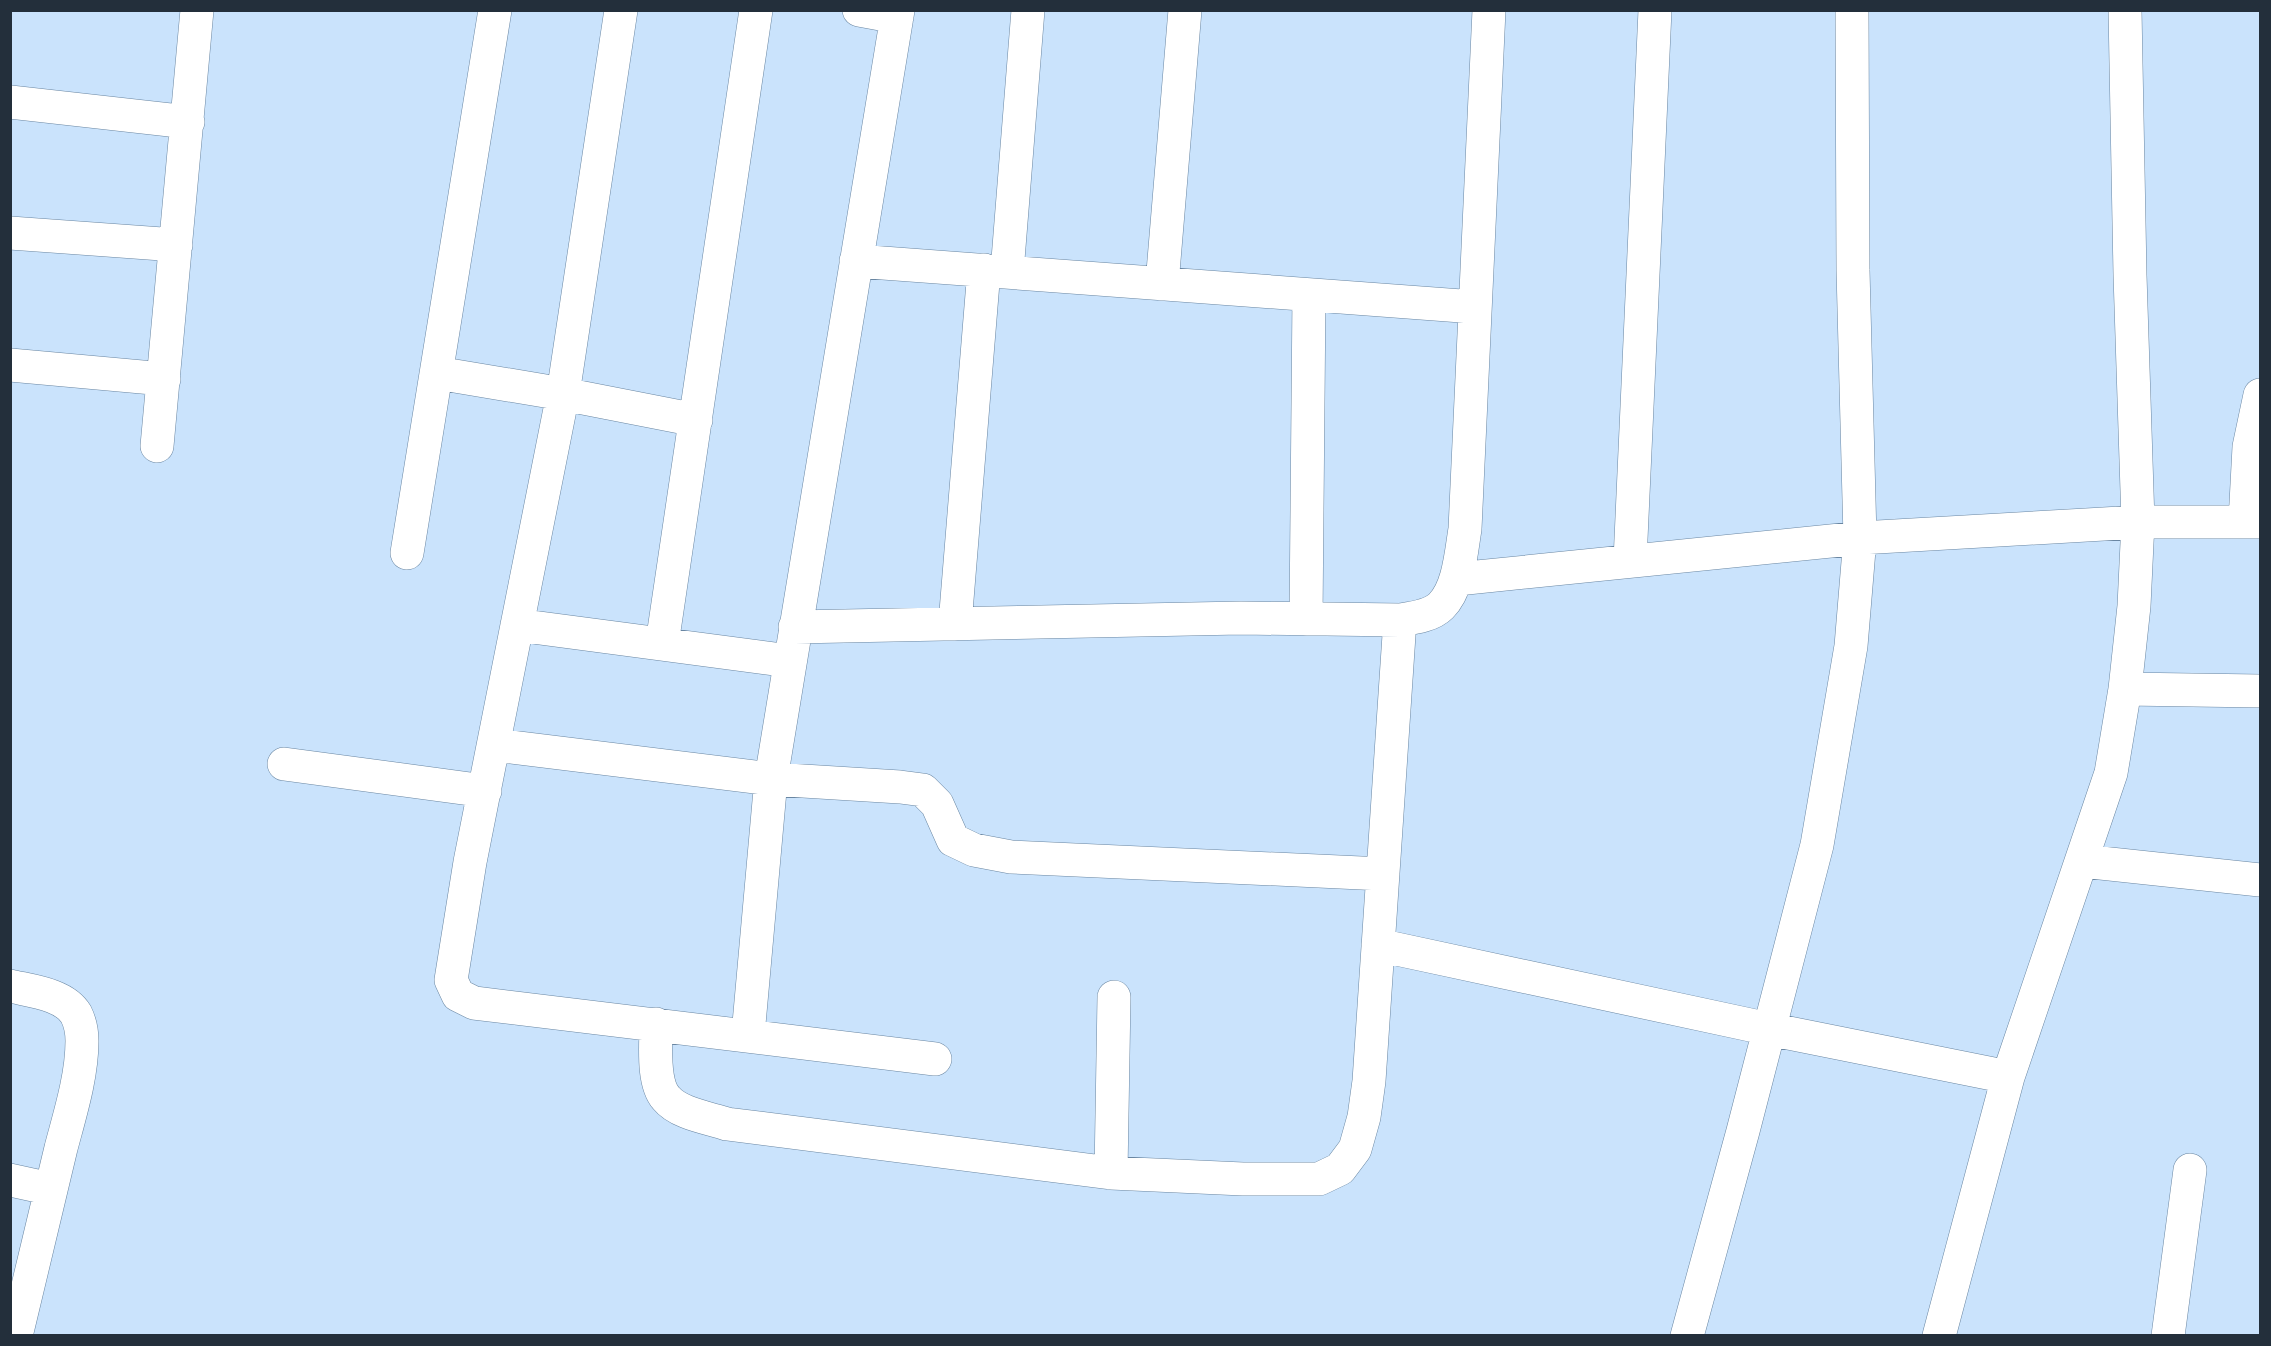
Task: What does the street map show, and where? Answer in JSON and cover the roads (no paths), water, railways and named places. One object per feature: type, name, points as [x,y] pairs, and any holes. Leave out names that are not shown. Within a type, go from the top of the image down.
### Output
[{"type":"street","points":[[158,446],[197,10]]},
{"type":"street","points":[[407,554],[495,10]]},
{"type":"street","points":[[621,10],[563,394],[470,862],[451,980],[458,995],[474,1003],[935,1059]]},
{"type":"street","points":[[662,644],[756,10]]},
{"type":"street","points":[[748,1035],[771,779],[897,14],[859,10]]},
{"type":"street","points":[[955,624],[1028,10]]},
{"type":"street","points":[[1162,284],[1185,10]]},
{"type":"street","points":[[795,627],[1241,618],[1400,620],[1421,616],[1440,606],[1456,579],[1465,529],[1489,10]]},
{"type":"street","points":[[1630,561],[1655,10]]},
{"type":"street","points":[[1687,1335],[1817,845],[1851,646],[1860,538],[1853,270],[1852,10]]},
{"type":"street","points":[[1939,1335],[2008,1077],[2111,772],[2125,689],[2134,606],[2138,522],[2125,10]]},
{"type":"street","points":[[10,102],[188,122]]},
{"type":"street","points":[[10,233],[176,245]]},
{"type":"street","points":[[856,261],[1475,307]]},
{"type":"street","points":[[1306,619],[1309,295]]},
{"type":"street","points":[[10,365],[164,379]]},
{"type":"street","points":[[437,373],[563,394],[696,420]]},
{"type":"street","points":[[1456,579],[1860,538],[2138,522],[2253,522],[2250,447],[2260,395]]},
{"type":"street","points":[[656,1024],[657,1075],[665,1098],[680,1108],[727,1124],[1110,1173],[1284,1180],[1318,1179],[1340,1168],[1355,1149],[1364,1117],[1369,1080],[1400,620]]},
{"type":"street","points":[[518,625],[790,661]]},
{"type":"street","points":[[2125,689],[2260,691]]},
{"type":"street","points":[[494,745],[771,779],[922,790],[937,804],[953,840],[974,850],[1011,857],[1383,873]]},
{"type":"street","points":[[284,764],[485,791]]},
{"type":"street","points":[[2082,861],[2260,880]]},
{"type":"street","points":[[1378,945],[1769,1029],[2008,1077]]},
{"type":"street","points":[[10,986],[43,993],[65,1003],[75,1012],[80,1023],[82,1039],[80,1063],[16,1335]]},
{"type":"street","points":[[1110,1173],[1114,997]]},
{"type":"street","points":[[2168,1335],[2190,1170]]},
{"type":"street","points":[[10,1179],[51,1190]]}]
